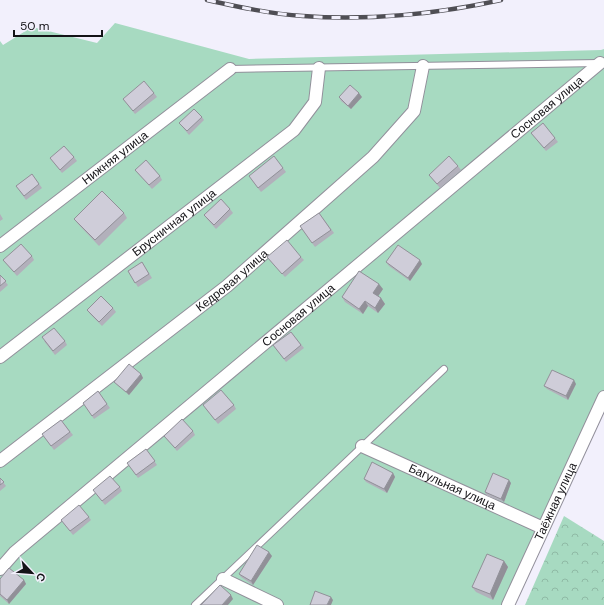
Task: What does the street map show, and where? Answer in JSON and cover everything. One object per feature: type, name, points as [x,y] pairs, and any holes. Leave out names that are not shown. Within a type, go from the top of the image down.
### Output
[{"type":"street","name":"Сосновая улица","points":[[0,569],[16,552],[602,62]]},
{"type":"street","name":"Кедровая улица","points":[[0,461],[227,286],[373,157],[414,111],[423,66]]},
{"type":"street","name":"Брусничная улица","points":[[0,357],[294,130],[315,102],[320,68]]},
{"type":"street","name":"Нижняя улица","points":[[0,246],[230,69]]},
{"type":"street","name":"Таёжная улица","points":[[508,605],[604,397]]},
{"type":"street","name":"Багульная улица","points":[[362,446],[543,528]]},
{"type":"street","points":[[224,579],[277,605]]},
{"type":"lane","points":[[230,69],[602,62]]},
{"type":"lane","points":[[195,605],[444,369]]},
{"type":"green space","points":[[115,23],[249,59],[604,49],[604,399],[513,605],[0,605],[0,41],[3,45],[32,27],[97,43]]},
{"type":"green space","points":[[564,516],[604,541],[604,605],[525,605]]},
{"type":"building","points":[[144,81],[154,93],[133,111],[123,99]]},
{"type":"building","points":[[350,85],[359,93],[348,106],[339,97]]},
{"type":"building","points":[[194,109],[202,117],[187,131],[179,123]]},
{"type":"building","points":[[543,123],[555,138],[544,148],[531,133]]},
{"type":"building","points":[[64,146],[74,157],[60,170],[50,158]]},
{"type":"building","points":[[274,156],[283,168],[258,188],[249,176]]},
{"type":"building","points":[[449,156],[458,166],[437,184],[429,175]]},
{"type":"building","points":[[146,160],[160,176],[149,185],[135,170]]},
{"type":"building","points":[[32,174],[39,184],[24,196],[16,186]]},
{"type":"building","points":[[102,191],[124,213],[95,240],[74,219]]},
{"type":"building","points":[[221,199],[230,209],[214,225],[204,215]]},
{"type":"building","points":[[319,213],[331,230],[312,243],[300,226]]},
{"type":"building","points":[[287,240],[301,257],[282,274],[267,257]]},
{"type":"building","points":[[21,244],[32,256],[14,272],[3,260]]},
{"type":"building","points":[[398,245],[420,260],[408,278],[386,262]]},
{"type":"building","points":[[142,262],[149,274],[135,283],[128,271]]},
{"type":"building","points":[[359,271],[379,284],[373,293],[381,298],[375,308],[365,301],[359,309],[342,297]]},
{"type":"building","points":[[0,275],[6,281],[0,286]]},
{"type":"building","points":[[101,296],[113,308],[99,322],[87,310]]},
{"type":"building","points":[[54,328],[65,341],[53,351],[42,337]]},
{"type":"building","points":[[291,332],[301,345],[284,359],[273,345]]},
{"type":"building","points":[[129,364],[141,374],[126,392],[114,382]]},
{"type":"building","points":[[552,370],[574,380],[566,396],[544,386]]},
{"type":"building","points":[[221,390],[234,405],[215,420],[203,405]]},
{"type":"building","points":[[98,391],[107,404],[92,416],[83,403]]},
{"type":"building","points":[[182,419],[193,431],[175,448],[164,436]]},
{"type":"building","points":[[61,420],[70,432],[51,446],[42,434]]},
{"type":"building","points":[[146,449],[155,461],[136,475],[127,463]]},
{"type":"building","points":[[372,462],[393,473],[384,489],[364,479]]},
{"type":"building","points":[[493,473],[509,480],[501,499],[485,492]]},
{"type":"building","points":[[110,476],[120,487],[102,501],[93,490]]},
{"type":"building","points":[[0,478],[4,482],[0,485]]},
{"type":"building","points":[[79,505],[89,517],[70,531],[61,520]]},
{"type":"building","points":[[257,545],[269,552],[251,581],[239,574]]},
{"type":"building","points":[[487,554],[504,561],[490,594],[472,587]]},
{"type":"building","points":[[9,568],[24,580],[7,600],[0,594],[0,579]]},
{"type":"building","points":[[220,585],[231,595],[222,605],[201,605]]},
{"type":"building","points":[[315,591],[331,597],[327,605],[310,605]]},
{"type":"railway","points":[[207,0],[279,14],[352,18],[428,13],[501,0]]}]
